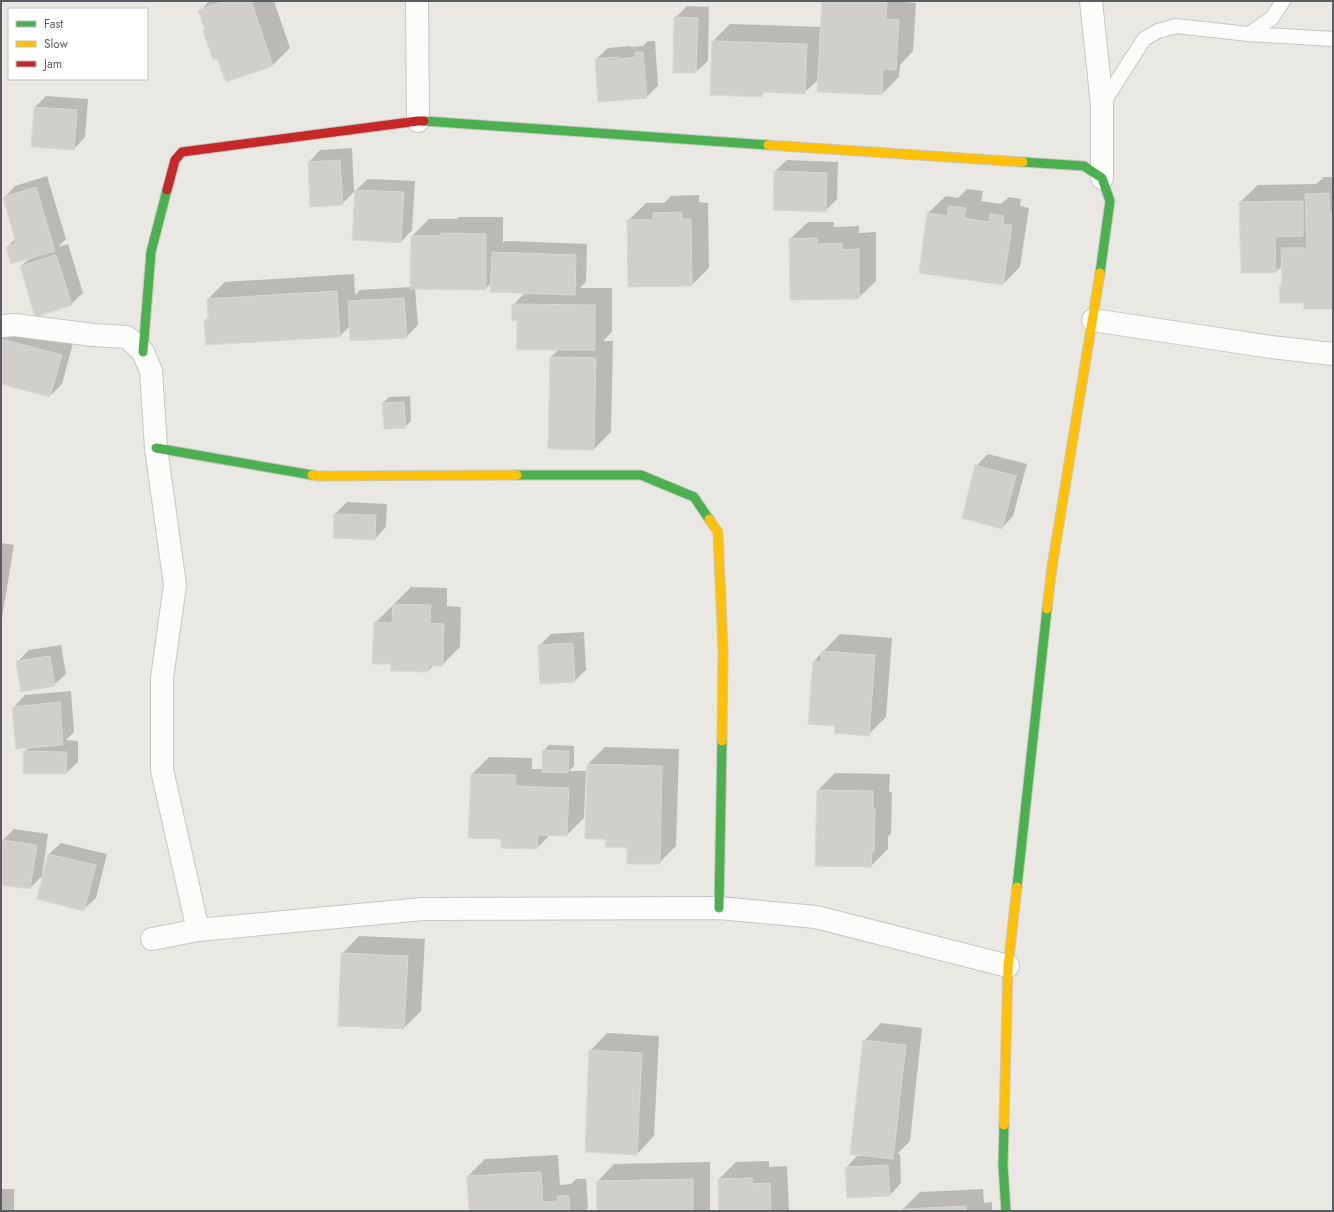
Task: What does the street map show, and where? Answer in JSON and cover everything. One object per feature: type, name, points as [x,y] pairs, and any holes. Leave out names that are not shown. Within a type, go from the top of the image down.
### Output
[{"type":"street","points":[[417,1],[418,121]]},
{"type":"street","points":[[1006,1211],[1003,1166],[1008,966],[1052,567],[1093,320],[1110,201],[1102,178],[1102,105],[1091,1]]},
{"type":"street","points":[[198,930],[162,770],[162,678],[175,585],[156,448],[151,371],[144,352],[151,252],[175,160],[182,152],[418,121],[1084,166],[1102,178]]},
{"type":"street","points":[[1093,320],[1272,347],[1333,354]]},
{"type":"street","points":[[1,326],[15,325],[93,335],[127,337],[144,352]]},
{"type":"street","points":[[156,448],[318,476],[641,475],[694,497],[718,532],[723,650],[719,908]]},
{"type":"street","points":[[152,939],[198,930],[423,909],[719,908],[816,917],[1008,966]]},
{"type":"lane","points":[[1249,34],[1272,18],[1283,1]]},
{"type":"lane","points":[[1102,105],[1144,39],[1158,31],[1176,26],[1249,34],[1333,39]]},
{"type":"building","points":[[225,1],[251,1],[273,66],[226,82],[217,58],[213,60],[203,31],[205,30],[198,10]]},
{"type":"building","points":[[822,1],[887,2],[886,19],[899,20],[896,70],[883,69],[882,95],[817,92]]},
{"type":"building","points":[[674,17],[698,18],[696,73],[673,73]]},
{"type":"building","points":[[712,41],[807,44],[805,94],[762,92],[762,97],[710,95]]},
{"type":"building","points":[[635,52],[643,52],[647,98],[598,102],[595,59],[636,57]]},
{"type":"building","points":[[34,107],[77,110],[74,150],[31,147]]},
{"type":"building","points":[[340,160],[343,205],[310,207],[308,162]]},
{"type":"building","points":[[774,171],[827,173],[826,212],[773,210]]},
{"type":"building","points":[[36,187],[55,251],[11,264],[6,247],[16,243],[3,197]]},
{"type":"building","points":[[355,190],[404,192],[401,243],[352,240]]},
{"type":"building","points":[[1329,193],[1330,214],[1333,214],[1333,309],[1304,309],[1304,303],[1280,303],[1279,285],[1282,285],[1281,248],[1307,248],[1305,194]]},
{"type":"building","points":[[1303,201],[1303,236],[1275,237],[1276,273],[1241,273],[1239,202]]},
{"type":"building","points":[[949,206],[966,208],[964,218],[989,222],[990,214],[1004,216],[1003,224],[1012,225],[1003,285],[919,273],[927,213],[947,216]]},
{"type":"building","points":[[682,212],[682,219],[691,219],[692,286],[628,287],[627,220],[653,220],[653,213]]},
{"type":"building","points":[[441,233],[486,234],[486,290],[410,289],[411,236],[441,236]]},
{"type":"building","points":[[817,238],[817,244],[842,243],[842,250],[859,249],[859,299],[790,300],[789,239]]},
{"type":"building","points":[[492,252],[576,255],[575,295],[490,292]]},
{"type":"building","points":[[56,255],[72,305],[35,317],[20,266]]},
{"type":"building","points":[[337,291],[340,337],[206,345],[204,320],[208,319],[207,299]]},
{"type":"building","points":[[404,298],[407,338],[350,341],[348,301]]},
{"type":"building","points":[[512,304],[595,305],[595,350],[517,350],[517,321],[512,321]]},
{"type":"building","points":[[1,339],[62,355],[50,397],[1,384]]},
{"type":"building","points":[[550,357],[596,358],[594,450],[548,449]]},
{"type":"building","points":[[404,402],[406,428],[384,429],[382,403]]},
{"type":"building","points":[[975,465],[1016,476],[1002,529],[962,518]]},
{"type":"building","points":[[334,514],[376,515],[375,540],[333,538]]},
{"type":"building","points":[[393,604],[431,605],[430,623],[444,624],[443,666],[428,666],[428,672],[391,671],[391,664],[372,664],[374,622],[392,623]]},
{"type":"building","points":[[573,643],[575,682],[540,684],[538,645]]},
{"type":"building","points":[[822,651],[875,655],[869,736],[834,733],[835,726],[808,724],[813,661],[821,662]]},
{"type":"building","points":[[50,656],[55,686],[21,692],[16,661]]},
{"type":"building","points":[[60,702],[63,745],[16,749],[12,707]]},
{"type":"building","points":[[542,750],[569,751],[568,773],[542,772]]},
{"type":"building","points":[[23,751],[67,752],[66,774],[23,774]]},
{"type":"building","points":[[587,764],[662,766],[660,864],[627,864],[627,848],[605,847],[606,839],[585,839]]},
{"type":"building","points":[[471,774],[516,775],[515,786],[569,788],[567,836],[538,835],[537,849],[501,848],[501,839],[468,838]]},
{"type":"building","points":[[817,790],[873,791],[873,809],[875,809],[874,852],[872,852],[871,867],[815,866]]},
{"type":"building","points":[[2,840],[37,845],[30,889],[1,885]]},
{"type":"building","points":[[48,854],[96,865],[84,911],[37,899]]},
{"type":"building","points":[[341,953],[408,956],[404,1029],[338,1026]]},
{"type":"building","points":[[863,1040],[906,1045],[893,1159],[850,1154]]},
{"type":"building","points":[[589,1050],[642,1053],[637,1155],[585,1152]]},
{"type":"building","points":[[888,1165],[890,1196],[847,1198],[845,1167]]},
{"type":"building","points":[[541,1172],[543,1202],[558,1201],[557,1196],[569,1196],[570,1211],[469,1211],[467,1176]]},
{"type":"building","points":[[752,1178],[752,1184],[770,1183],[771,1211],[719,1211],[718,1179]]},
{"type":"building","points":[[693,1179],[693,1211],[597,1211],[596,1181]]},
{"type":"building","points":[[966,1206],[966,1211],[902,1211],[902,1209]]},
{"type":"traffic: fast","points":[[424,121],[768,145]]},
{"type":"traffic: fast","points":[[1023,162],[1084,166],[1102,178],[1110,201],[1100,273]]},
{"type":"traffic: fast","points":[[143,352],[151,252],[167,190]]},
{"type":"traffic: fast","points":[[156,448],[312,475]]},
{"type":"traffic: fast","points":[[517,475],[641,475],[694,497],[709,519]]},
{"type":"traffic: fast","points":[[1017,887],[1047,609]]},
{"type":"traffic: fast","points":[[719,908],[722,741]]},
{"type":"traffic: fast","points":[[1004,1125],[1003,1166],[1006,1211]]},
{"type":"traffic: slow","points":[[768,145],[1023,162]]},
{"type":"traffic: slow","points":[[1047,609],[1052,567],[1100,273]]},
{"type":"traffic: slow","points":[[312,475],[517,475]]},
{"type":"traffic: slow","points":[[709,519],[718,532],[723,650],[722,741]]},
{"type":"traffic: slow","points":[[1004,1125],[1008,966],[1017,887]]},
{"type":"traffic: jam","points":[[167,190],[175,160],[182,152],[424,121]]}]
